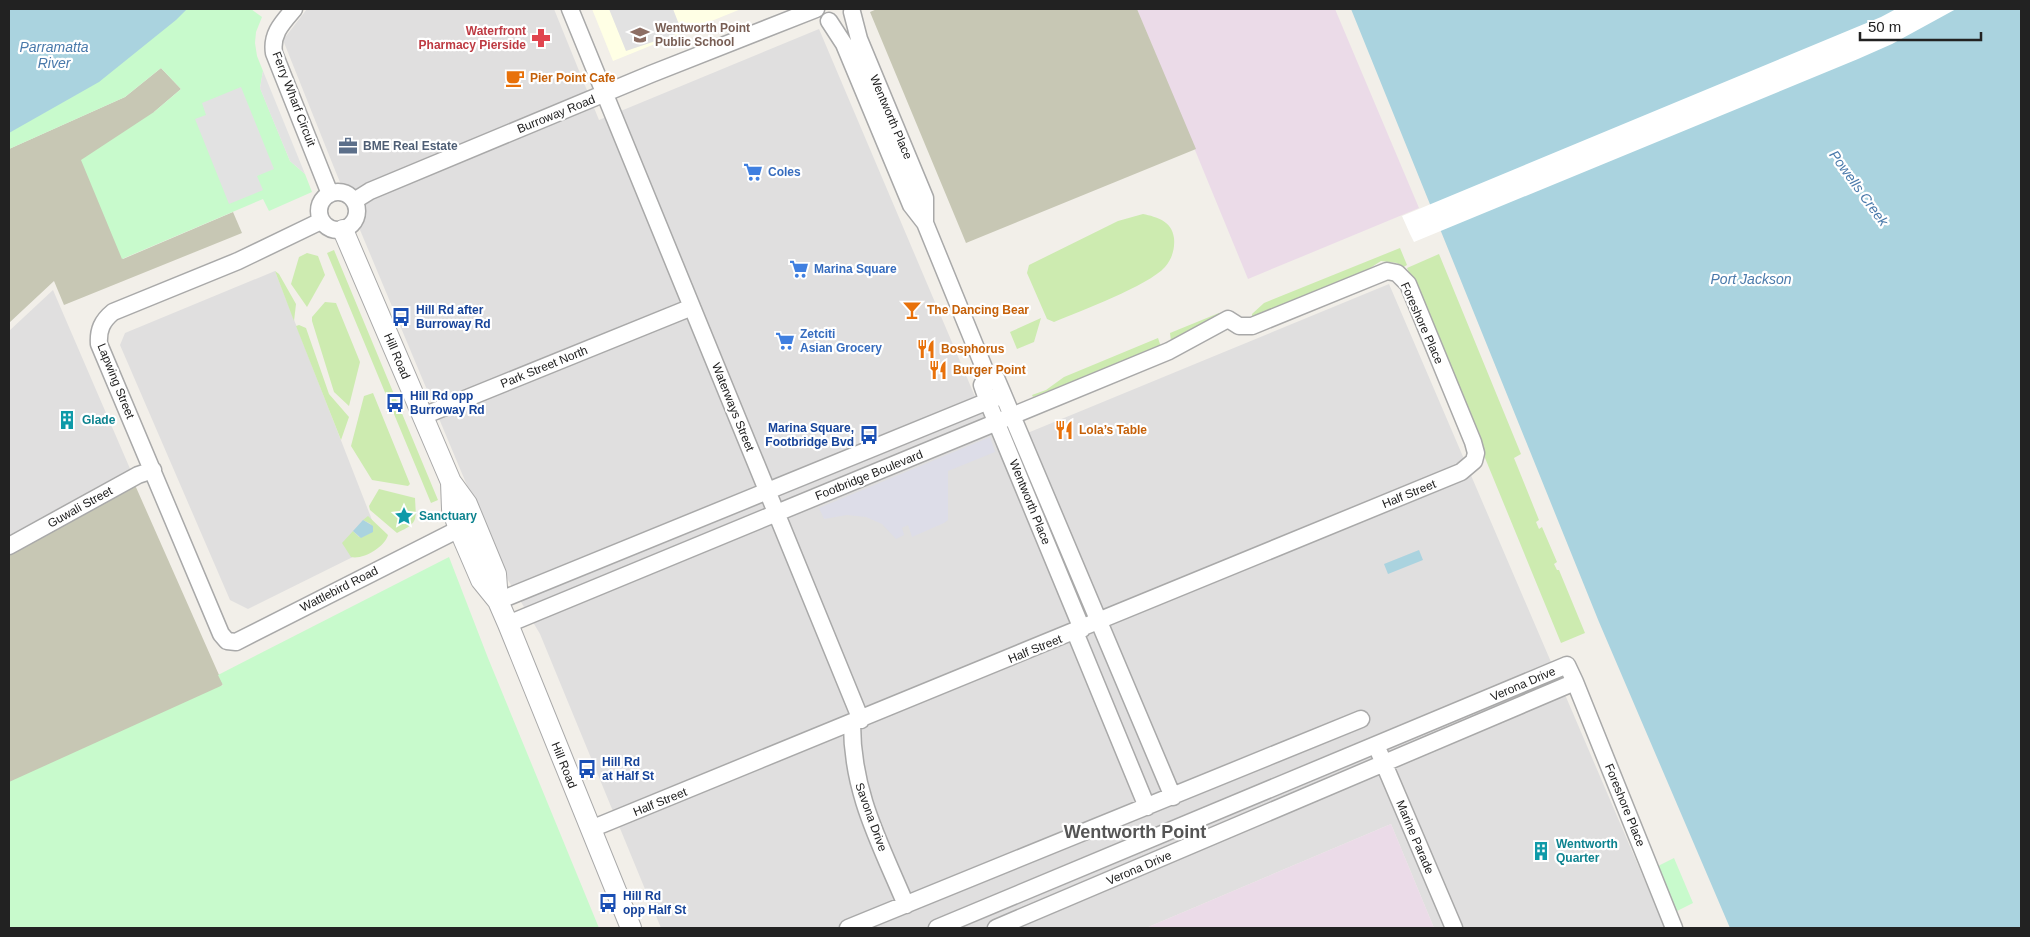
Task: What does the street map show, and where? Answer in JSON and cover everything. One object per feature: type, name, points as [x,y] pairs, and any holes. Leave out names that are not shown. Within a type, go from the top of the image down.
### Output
[{"type":"street","name":"Ferry Wharf Circuit","points":[[294,9],[278,30],[273,45],[274,53],[330,194]]},
{"type":"street","points":[[570,9],[605,94]]},
{"type":"street","name":"Burroway Road","points":[[354,201],[370,191],[817,9]]},
{"type":"street","name":"Wentworth Place","points":[[817,9],[829,21],[844,44],[911,205],[925,223],[987,375],[982,384],[996,398],[1004,418],[1079,631],[1147,807]]},
{"type":"street","points":[[829,21],[843,21],[853,10]]},
{"type":"street","name":"Wentworth Place","points":[[853,10],[859,39],[925,198],[925,223]]},
{"type":"street","name":"Waterways Street","points":[[605,94],[777,513],[856,722]]},
{"type":"street","points":[[344,193],[354,201],[358,211],[355,221],[343,230],[333,230],[321,221],[319,208],[323,199],[330,194],[344,193]]},
{"type":"street","name":"Lapwing Street","points":[[221,634],[99,344],[100,330],[103,321],[113,312],[238,261],[321,221]]},
{"type":"street","name":"Hill Road","points":[[343,230],[451,482],[467,504],[496,574],[498,601]]},
{"type":"street","name":"Foreshore Place","points":[[1228,319],[1239,326],[1252,326],[1382,273],[1397,273],[1408,284],[1467,428],[1476,453],[1474,461]]},
{"type":"street","name":"Park Street North","points":[[423,416],[692,307]]},
{"type":"street","name":"Footbridge Boulevard","points":[[508,624],[1170,351],[1228,319]]},
{"type":"street","name":"Footbridge Boulevard","points":[[498,601],[996,398]]},
{"type":"street","points":[[1004,418],[1099,622],[1173,797]]},
{"type":"street","name":"Half Street","points":[[591,829],[1079,631],[1460,472],[1474,461]]},
{"type":"street","name":"Guwali Street","points":[[9,546],[138,475],[153,470]]},
{"type":"street","name":"Hill Road","points":[[451,482],[452,509],[459,529],[481,580],[498,601],[508,624],[631,928]]},
{"type":"street","name":"Wattlebird Road","points":[[221,634],[227,641],[236,642],[459,529]]},
{"type":"street","name":"Verona Drive","points":[[937,928],[1567,665],[1575,682],[996,928]]},
{"type":"street","name":"Foreshore Place","points":[[1575,682],[1674,928]]},
{"type":"street","points":[[848,928],[1361,719]]},
{"type":"street","name":"Savona Drive","points":[[856,722],[853,757],[858,787],[906,905]]},
{"type":"street","name":"Marine Parade","points":[[1376,745],[1454,928]]},
{"type":"street","points":[[1174,830],[1182,849]]},
{"type":"shaded area","points":[[307,9],[554,9],[599,120],[819,29],[996,446],[1389,284],[1665,928],[1434,928],[1391,824],[1146,928],[661,928],[540,634],[508,580],[484,526],[337,175],[283,40]]},
{"type":"shaded area","name":"Wentworth Point Public School","points":[[592,9],[741,9],[613,61]]},
{"type":"shaded area","points":[[609,9],[673,9],[682,32],[626,51]]},
{"type":"shaded area","points":[[877,9],[1137,9],[1196,149],[966,243],[870,12]]},
{"type":"shaded area","points":[[1137,9],[1335,9],[1419,208],[1248,279]]},
{"type":"shaded area","points":[[161,68],[181,89],[154,112],[123,259],[233,212],[242,233],[64,305],[54,281],[9,323],[9,149],[125,97]]},
{"type":"shaded area","points":[[263,71],[305,174],[290,161],[268,108],[260,88]]},
{"type":"shaded area","points":[[241,87],[274,169],[257,176],[263,190],[229,204],[195,119],[206,115],[202,103]]},
{"type":"shaded area","points":[[275,271],[381,543],[248,609],[230,600],[120,345],[125,333]]},
{"type":"shaded area","points":[[53,290],[131,471],[9,540],[9,331]]},
{"type":"shaded area","points":[[990,437],[995,452],[948,471],[948,520],[912,537],[908,525],[902,528],[904,535],[896,539],[882,524],[866,517],[847,515],[824,519],[819,508]]},
{"type":"shaded area","points":[[135,485],[223,684],[9,928],[9,552]]},
{"type":"shaded area","points":[[1391,824],[1434,928],[1146,928]]},
{"type":"green space","points":[[184,9],[251,9],[262,17],[256,32],[255,43],[257,56],[263,71],[260,88],[290,161],[305,174],[312,192],[269,211],[263,199],[122,259],[81,160],[154,112],[181,89],[161,68],[125,97],[9,149],[9,132]]},
{"type":"green space","points":[[1143,214],[1163,221],[1173,232],[1173,250],[1170,261],[1165,267],[1144,282],[1113,298],[1054,322],[1047,319],[1027,273],[1029,265],[1118,221]]},
{"type":"green space","points":[[1400,248],[1407,265],[1402,268],[1397,263],[1381,261],[1353,279],[1254,318],[1252,317],[1252,314],[1264,303]]},
{"type":"green space","points":[[334,250],[438,500],[431,503],[327,253]]},
{"type":"green space","points":[[307,253],[318,256],[325,275],[307,307],[291,284],[299,257]]},
{"type":"green space","points":[[1439,254],[1521,454],[1514,458],[1539,520],[1536,522],[1539,529],[1542,527],[1557,562],[1554,564],[1557,570],[1559,570],[1585,633],[1561,643],[1407,268]]},
{"type":"green space","points":[[275,271],[279,274],[296,304],[294,321]]},
{"type":"green space","points":[[325,302],[336,303],[360,362],[349,406],[334,392],[312,321],[312,317]]},
{"type":"green space","points":[[1219,313],[1219,315],[1171,341],[1170,333]]},
{"type":"green space","points":[[1041,318],[1034,342],[1017,349],[1010,332]]},
{"type":"green space","points":[[299,325],[306,328],[329,394],[349,417],[341,440],[296,326]]},
{"type":"green space","points":[[1158,338],[1161,347],[1033,397],[1032,395],[1046,390],[1064,377]]},
{"type":"green space","points":[[373,393],[410,484],[408,486],[372,480],[351,446],[364,396]]},
{"type":"green space","points":[[379,489],[415,498],[416,516],[413,523],[397,533],[370,510],[369,506]]},
{"type":"green space","points":[[368,516],[388,535],[386,540],[367,555],[351,557],[342,543],[353,531],[359,537],[371,524],[363,520]]},
{"type":"green space","points":[[449,557],[488,658],[599,928],[9,928],[9,782],[223,685],[218,675]]},
{"type":"green space","points":[[1674,858],[1693,903],[1675,912],[1656,867]]},
{"type":"water","name":"Parramatta River","points":[[9,9],[187,9],[99,82],[9,133]]},
{"type":"water","name":"Port Jackson","points":[[1351,9],[2021,9],[2021,928],[1730,928],[1599,622]]},
{"type":"water","points":[[363,520],[373,526],[373,532],[361,538],[353,531]]},
{"type":"water","points":[[1419,550],[1423,560],[1388,574],[1384,564]]},
{"type":"pier","points":[[1896,9],[1956,9],[1892,44],[1858,59],[1414,242],[1402,216],[1881,17]]},
{"type":"place","name":"Wentworth Point Public School","points":[[640,35]]},
{"type":"place","name":"Waterfront Pharmacy Pierside","points":[[541,38]]},
{"type":"place","name":"Pier Point Cafe","points":[[515,78]]},
{"type":"place","name":"BME Real Estate","points":[[348,146]]},
{"type":"place","name":"Coles","points":[[753,172]]},
{"type":"place","name":"Marina Square","points":[[799,269]]},
{"type":"place","name":"The Dancing Bear","points":[[912,310]]},
{"type":"place","name":"Hill Rd after Burroway Rd","points":[[401,317]]},
{"type":"place","name":"Zetciti Asian Grocery","points":[[785,341]]},
{"type":"place","name":"Bosphorus","points":[[926,349]]},
{"type":"place","name":"Burger Point","points":[[938,370]]},
{"type":"place","name":"Hill Rd opp Burroway Rd","points":[[395,403]]},
{"type":"place","name":"Glade","points":[[67,420]]},
{"type":"place","name":"Lola’s Table","points":[[1064,430]]},
{"type":"place","name":"Marina Square, Footbridge Bvd","points":[[869,435]]},
{"type":"place","name":"Sanctuary","points":[[404,516]]},
{"type":"place","name":"Hill Rd at Half St","points":[[587,769]]},
{"type":"place","name":"Wentworth Quarter","points":[[1541,851]]},
{"type":"place","name":"Hill Rd opp Half St","points":[[608,903]]},
{"type":"district","name":"Wentworth Point","points":[[1135,832]]},
{"type":"water label","name":"Powells Creek","points":[[1859,188]]}]
